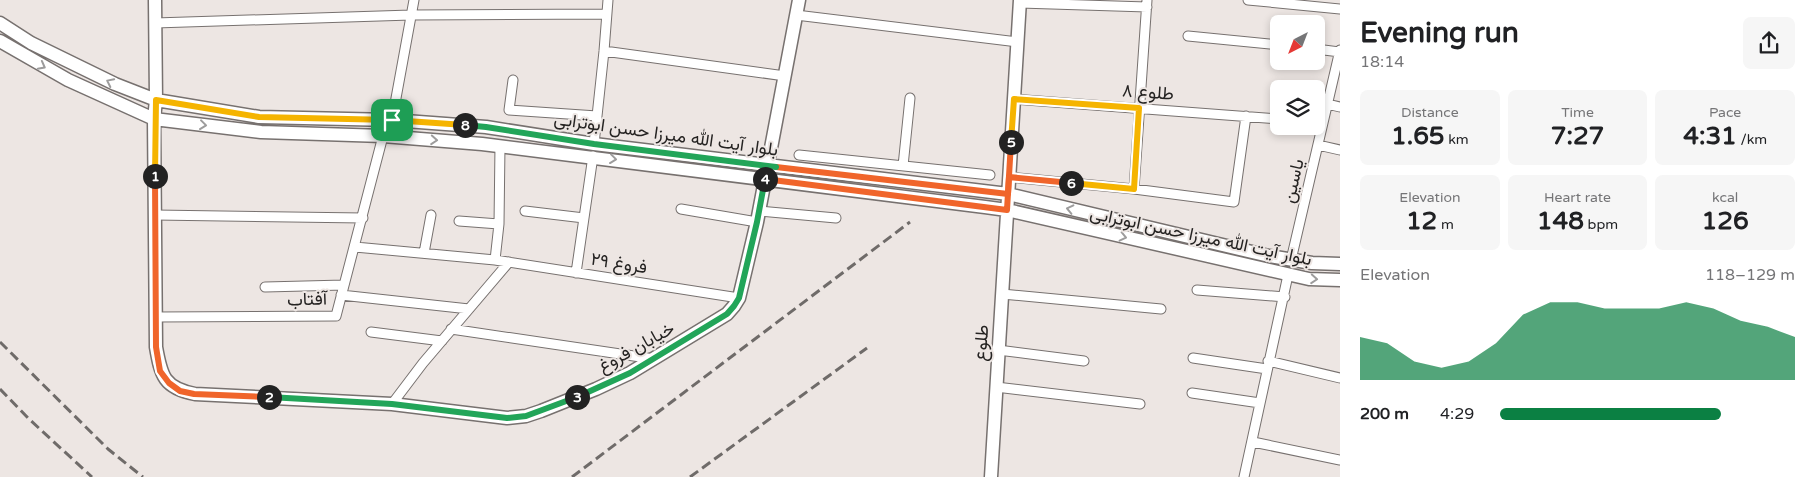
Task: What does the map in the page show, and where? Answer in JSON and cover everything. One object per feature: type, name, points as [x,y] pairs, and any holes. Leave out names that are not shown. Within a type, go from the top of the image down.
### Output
[{"type":"main road","points":[[155,0],[156,317]]},
{"type":"main road","name":"خیابان فروغ","points":[[156,317],[156,347],[160,371],[169,383],[180,391],[194,394],[392,404],[507,418],[526,416],[596,389],[630,373],[727,314],[739,298],[758,217],[799,0]]},
{"type":"main road","points":[[1008,194],[1020,2]]},
{"type":"main road","name":"بلوار آیت الله میرزا حسن ابوترابی","points":[[0,23],[31,43],[114,84],[156,100],[259,117],[392,120],[486,127],[594,150],[765,179],[1007,210],[1288,275],[1309,279],[1340,280]]},
{"type":"main road","name":"بلوار آیت الله میرزا حسن ابوترابی","points":[[0,41],[68,80],[154,119],[261,132],[383,136],[500,146],[594,150],[768,166],[1008,194],[1291,260],[1340,264]]},
{"type":"main road","name":"طلوع","points":[[991,477],[1008,194]]},
{"type":"main road","points":[[1288,275],[1291,260]]},
{"type":"street","points":[[392,120],[414,0]]},
{"type":"street","points":[[576,273],[594,150],[608,0]]},
{"type":"street","points":[[1248,0],[1340,9]]},
{"type":"street","points":[[1020,2],[1147,4],[1134,189]]},
{"type":"street","points":[[155,23],[411,15],[606,14]]},
{"type":"street","points":[[796,15],[1018,42]]},
{"type":"street","points":[[1188,36],[1270,44]]},
{"type":"street","points":[[1325,50],[1340,51]]},
{"type":"street","points":[[604,51],[785,76]]},
{"type":"street","name":"یاسین","points":[[1325,111],[1340,51]]},
{"type":"street","points":[[513,80],[509,110],[597,116]]},
{"type":"street","points":[[903,166],[910,98]]},
{"type":"street","name":"طلوع ۸","points":[[1014,99],[1270,117]]},
{"type":"street","points":[[1328,104],[1340,107]]},
{"type":"street","points":[[1009,177],[1134,189],[1234,202],[1246,116]]},
{"type":"street","name":"یاسین","points":[[1291,260],[1319,135]]},
{"type":"street","name":"آفتاب","points":[[156,317],[336,316],[383,136]]},
{"type":"street","points":[[1318,145],[1340,150]]},
{"type":"street","points":[[495,260],[499,224],[500,146]]},
{"type":"street","points":[[799,155],[990,175]]},
{"type":"street","points":[[830,173],[831,158]]},
{"type":"street","points":[[957,188],[958,172]]},
{"type":"street","points":[[681,209],[758,217],[836,218]]},
{"type":"street","points":[[525,211],[584,218]]},
{"type":"street","points":[[155,215],[362,218]]},
{"type":"street","points":[[424,253],[431,215]]},
{"type":"street","points":[[459,221],[499,224]]},
{"type":"street","name":"فروغ ۲۹","points":[[355,247],[495,260],[739,298]]},
{"type":"street","points":[[392,404],[442,340],[509,262]]},
{"type":"street","points":[[1244,477],[1285,297],[1288,275]]},
{"type":"street","points":[[265,287],[344,285]]},
{"type":"street","points":[[1197,290],[1285,297]]},
{"type":"street","points":[[1002,294],[1161,309]]},
{"type":"street","points":[[341,295],[469,309]]},
{"type":"street","points":[[452,329],[654,359]]},
{"type":"street","points":[[371,332],[442,340]]},
{"type":"street","points":[[998,350],[1084,361]]},
{"type":"street","points":[[1193,358],[1268,365],[1340,378]]},
{"type":"street","points":[[996,387],[1140,404]]},
{"type":"street","points":[[1192,393],[1260,402]]},
{"type":"street","points":[[1253,442],[1340,460]]},
{"type":"railway","points":[[572,477],[910,222]]},
{"type":"railway","points":[[0,342],[108,449],[143,477]]},
{"type":"railway","points":[[690,477],[867,348]]},
{"type":"railway","points":[[0,389],[29,419],[92,477]]},
{"type":"route","points":[[392,120],[259,117],[156,100],[154,119],[156,347],[160,371],[169,383],[180,391],[194,394],[392,404],[507,418],[526,416],[596,389],[630,373],[727,314],[739,298],[765,179],[1007,210],[1007,204],[1008,194],[1009,177],[1012,138],[1014,99],[1139,108],[1134,189],[1009,177],[1008,194],[594,144],[486,127],[392,120]]}]
